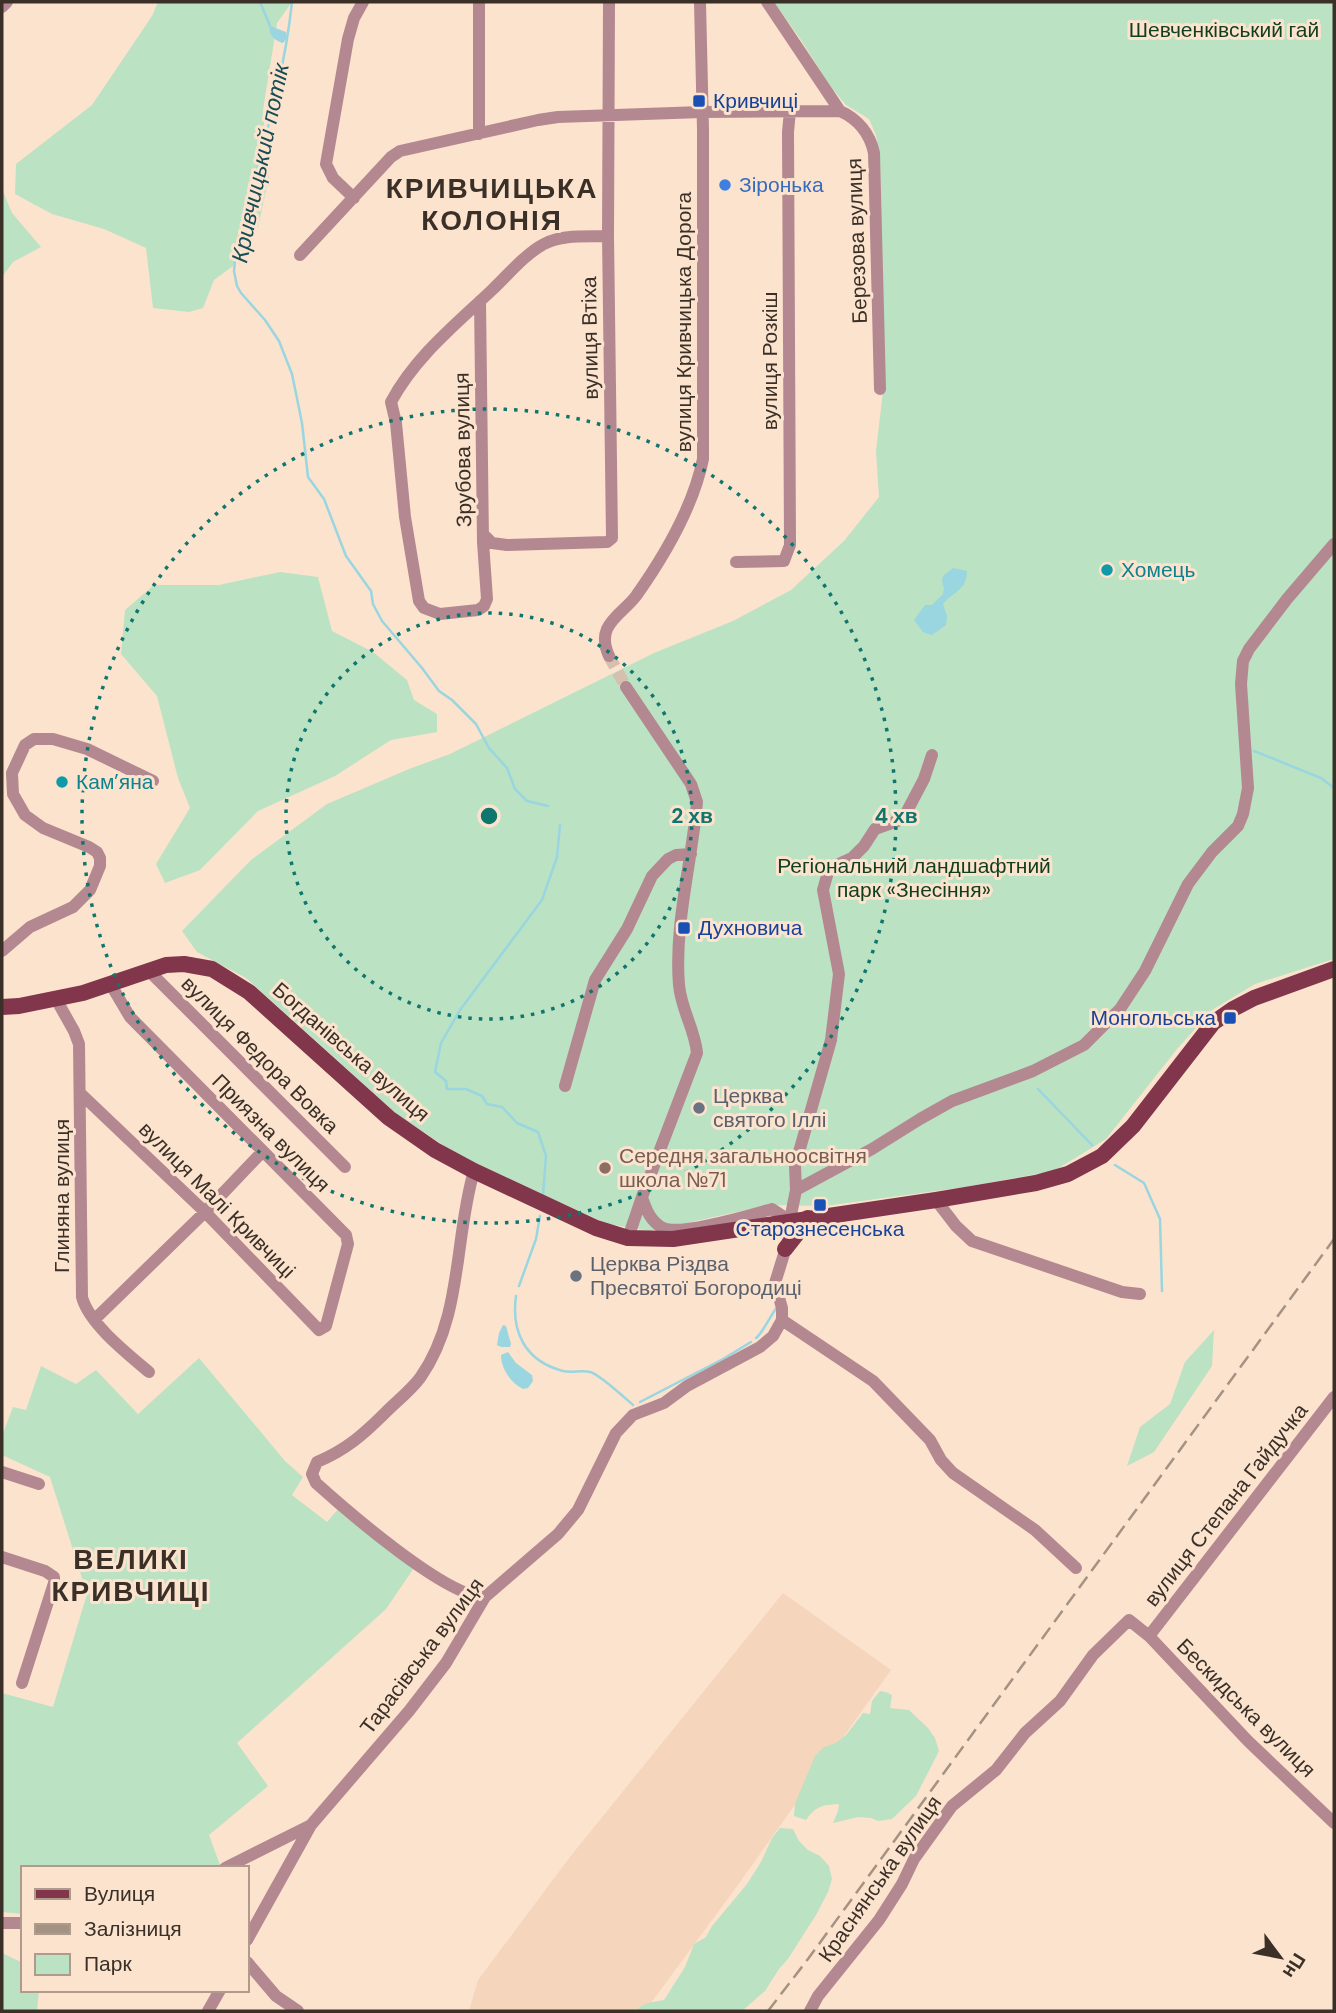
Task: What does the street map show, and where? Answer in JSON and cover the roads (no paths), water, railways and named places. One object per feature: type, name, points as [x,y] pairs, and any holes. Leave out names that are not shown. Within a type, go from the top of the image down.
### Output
[{"type":"main road","name":"Богданівська вулиця","points":[[2,1007],[56,999],[111,985],[166,965],[184,964],[212,969],[249,992],[389,1118],[435,1150],[596,1228],[628,1238],[673,1239],[936,1200],[1036,1183],[1068,1174],[1102,1156],[1133,1126],[1213,1023],[1254,998],[1334,969]]},
{"type":"main road","points":[[785,1249],[796,1235],[798,1223],[808,1218]]},
{"type":"main road","points":[[765,1225],[773,1226],[779,1231],[786,1242],[785,1249]]},
{"type":"street","points":[[2,7],[7,2]]},
{"type":"street","points":[[354,198],[333,178],[326,164],[348,39],[354,18],[363,2]]},
{"type":"street","points":[[479,2],[479,134]]},
{"type":"street","name":"вулиця Втіха","points":[[483,534],[492,543],[507,545],[607,542],[612,538],[608,236],[609,2]]},
{"type":"street","name":"вулиця Кривчицька Дорога","points":[[608,656],[605,643],[607,628],[639,592],[677,530],[696,486],[703,459],[701,2]]},
{"type":"street","name":"Березова вулиця","points":[[767,2],[840,111],[849,115],[872,142],[880,389]]},
{"type":"street","name":"вулиця Розкіш","points":[[736,562],[784,562],[790,545],[790,111]]},
{"type":"street","points":[[300,255],[391,157],[400,151],[558,117],[840,111]]},
{"type":"street","points":[[481,301],[522,261],[543,245],[559,238],[608,236]]},
{"type":"street","name":"Зрубова вулиця","points":[[481,301],[483,534],[487,599],[484,606],[478,610],[440,614],[424,608],[419,601],[405,517],[396,423],[390,402],[407,374],[443,335],[481,301]]},
{"type":"street","points":[[796,1190],[952,1101],[1033,1071],[1084,1045],[1121,1009],[1145,971],[1188,884],[1212,852],[1238,826],[1243,814],[1248,788],[1241,684],[1243,661],[1284,602],[1334,544]]},
{"type":"street","points":[[626,687],[695,794],[696,812],[678,956],[679,989],[696,1040],[697,1053],[628,1238]]},
{"type":"street","points":[[2,951],[30,927],[74,907],[90,890],[100,866],[97,852],[43,828],[25,815],[13,794],[12,773],[25,744],[34,739],[53,739],[87,749],[153,781]]},
{"type":"street","points":[[932,755],[904,817],[875,829],[852,858],[828,872],[823,890],[839,974],[831,1040],[795,1166],[796,1190],[789,1238],[775,1283],[782,1308],[782,1320],[873,1381],[930,1440],[941,1460],[953,1473],[1035,1530],[1076,1568]]},
{"type":"street","points":[[565,1086],[595,980],[627,929],[652,876],[668,859],[676,855],[691,854]]},
{"type":"street","name":"вулиця Федора Вовка","points":[[148,970],[345,1167]]},
{"type":"street","name":"Приязна вулиця","points":[[111,985],[130,1017],[346,1235],[348,1244],[326,1326]]},
{"type":"street","name":"Глиняна вулиця","points":[[56,999],[79,1044],[84,1306],[127,1353],[149,1372]]},
{"type":"street","name":"вулиця Малі Кривчиці","points":[[80,1093],[205,1212],[319,1330],[326,1326]]},
{"type":"street","points":[[94,1319],[263,1152]]},
{"type":"street","points":[[474,1171],[468,1194],[456,1280],[444,1327],[430,1361],[411,1388],[363,1434],[352,1444],[317,1462],[312,1474],[316,1483],[365,1525],[428,1572],[472,1595],[485,1597]]},
{"type":"street","name":"Богданівська вулиця","points":[[642,1198],[647,1213],[669,1230],[689,1229],[772,1209],[790,1221]]},
{"type":"street","points":[[936,1200],[956,1226],[972,1241],[1122,1292],[1140,1294]]},
{"type":"street","name":"Тарасівська вулиця","points":[[248,1938],[311,1825],[409,1711],[446,1663],[485,1597],[558,1534],[578,1510],[616,1433],[633,1415],[664,1403],[687,1386],[760,1347],[773,1336],[782,1320]]},
{"type":"street","name":"вулиця Степана Гайдучка","points":[[1149,1636],[1334,1397]]},
{"type":"street","points":[[2,1472],[39,1484]]},
{"type":"street","points":[[2,1556],[45,1571],[54,1577],[22,1683]]},
{"type":"street","name":"Бескидська вулиця","points":[[1129,1620],[1149,1636],[1248,1741],[1334,1823]]},
{"type":"street","name":"Краснянська вулиця","points":[[810,2011],[818,1996],[879,1920],[914,1859],[952,1806],[996,1770],[1025,1733],[1060,1700],[1093,1656],[1129,1620]]},
{"type":"street","points":[[229,1866],[311,1825]]},
{"type":"street","points":[[2,1923],[21,1923]]},
{"type":"street","points":[[248,1963],[276,1996],[298,2011]]},
{"type":"street","points":[[208,2011],[218,1992]]},
{"type":"water","points":[[270,26],[286,32],[287,38],[283,43],[273,37]]},
{"type":"water","points":[[953,568],[967,571],[965,583],[943,604],[947,616],[946,625],[932,635],[923,632],[914,620],[925,605],[932,605],[943,594],[943,576]]},
{"type":"water","points":[[503,1325],[506,1326],[510,1347],[497,1345]]},
{"type":"water","points":[[508,1352],[516,1363],[532,1375],[533,1381],[528,1388],[519,1386],[505,1370],[501,1355]]},
{"type":"waterway","points":[[260,2],[270,26]]},
{"type":"waterway","name":"Кривчицький потік","points":[[292,2],[276,96],[236,251],[234,271],[237,286],[279,341],[292,374],[302,423],[308,477],[324,499],[346,556],[371,591],[373,604],[382,621],[439,691],[476,724],[489,748],[507,768],[515,789],[527,801],[548,806]]},
{"type":"waterway","points":[[1254,751],[1321,778],[1334,788]]},
{"type":"waterway","name":"Кривчицький потік","points":[[543,1195],[546,1156],[538,1132],[517,1123],[502,1107],[487,1104],[482,1096],[466,1089],[447,1089],[446,1081],[435,1072],[441,1043],[460,1010],[542,900],[557,857],[560,825]]},
{"type":"waterway","points":[[1038,1089],[1092,1145]]},
{"type":"waterway","points":[[1115,1165],[1144,1183],[1160,1219],[1162,1291]]},
{"type":"waterway","name":"Кривчицький потік","points":[[519,1286],[536,1239],[540,1216]]},
{"type":"waterway","name":"Кривчицький потік","points":[[516,1296],[516,1322],[523,1343],[530,1352],[539,1360],[563,1371],[587,1371],[594,1374],[633,1405]]},
{"type":"waterway","name":"Кривчицький потік","points":[[756,1338],[777,1307]]},
{"type":"waterway","name":"Кривчицький потік","points":[[640,1402],[751,1342]]},
{"type":"tunnel","points":[[609,656],[626,687]]},
{"type":"railway","points":[[768,2011],[1334,1239]]},
{"type":"place","name":"Кривчиці","points":[[699,101]]},
{"type":"place","name":"Зіронька","points":[[725,185]]},
{"type":"place","name":"Хомець","points":[[1107,570]]},
{"type":"place","name":"Кам’яна","points":[[62,782]]},
{"type":"place","name":"Духновича","points":[[684,928]]},
{"type":"place","name":"Монгольська","points":[[1230,1018]]},
{"type":"place","name":"Церква святого Іллі","points":[[699,1108]]},
{"type":"place","name":"Середня загальноосвітня школа №71","points":[[605,1168]]},
{"type":"place","name":"Старознесенська","points":[[820,1205]]},
{"type":"place","name":"Церква Різдва Пресвятої Богородиці","points":[[576,1276]]},
{"type":"district","name":"КРИВЧИЦЬКА КОЛОНІЯ","points":[[492,204]]},
{"type":"district","name":"ВЕЛИКІ КРИВЧИЦІ","points":[[131,1575]]},
{"type":"park label","name":"Шевченківський гай","points":[[1224,30]]},
{"type":"park label","name":"Регіональний ландшафтний парк «Знесіння»","points":[[914,878]]}]
